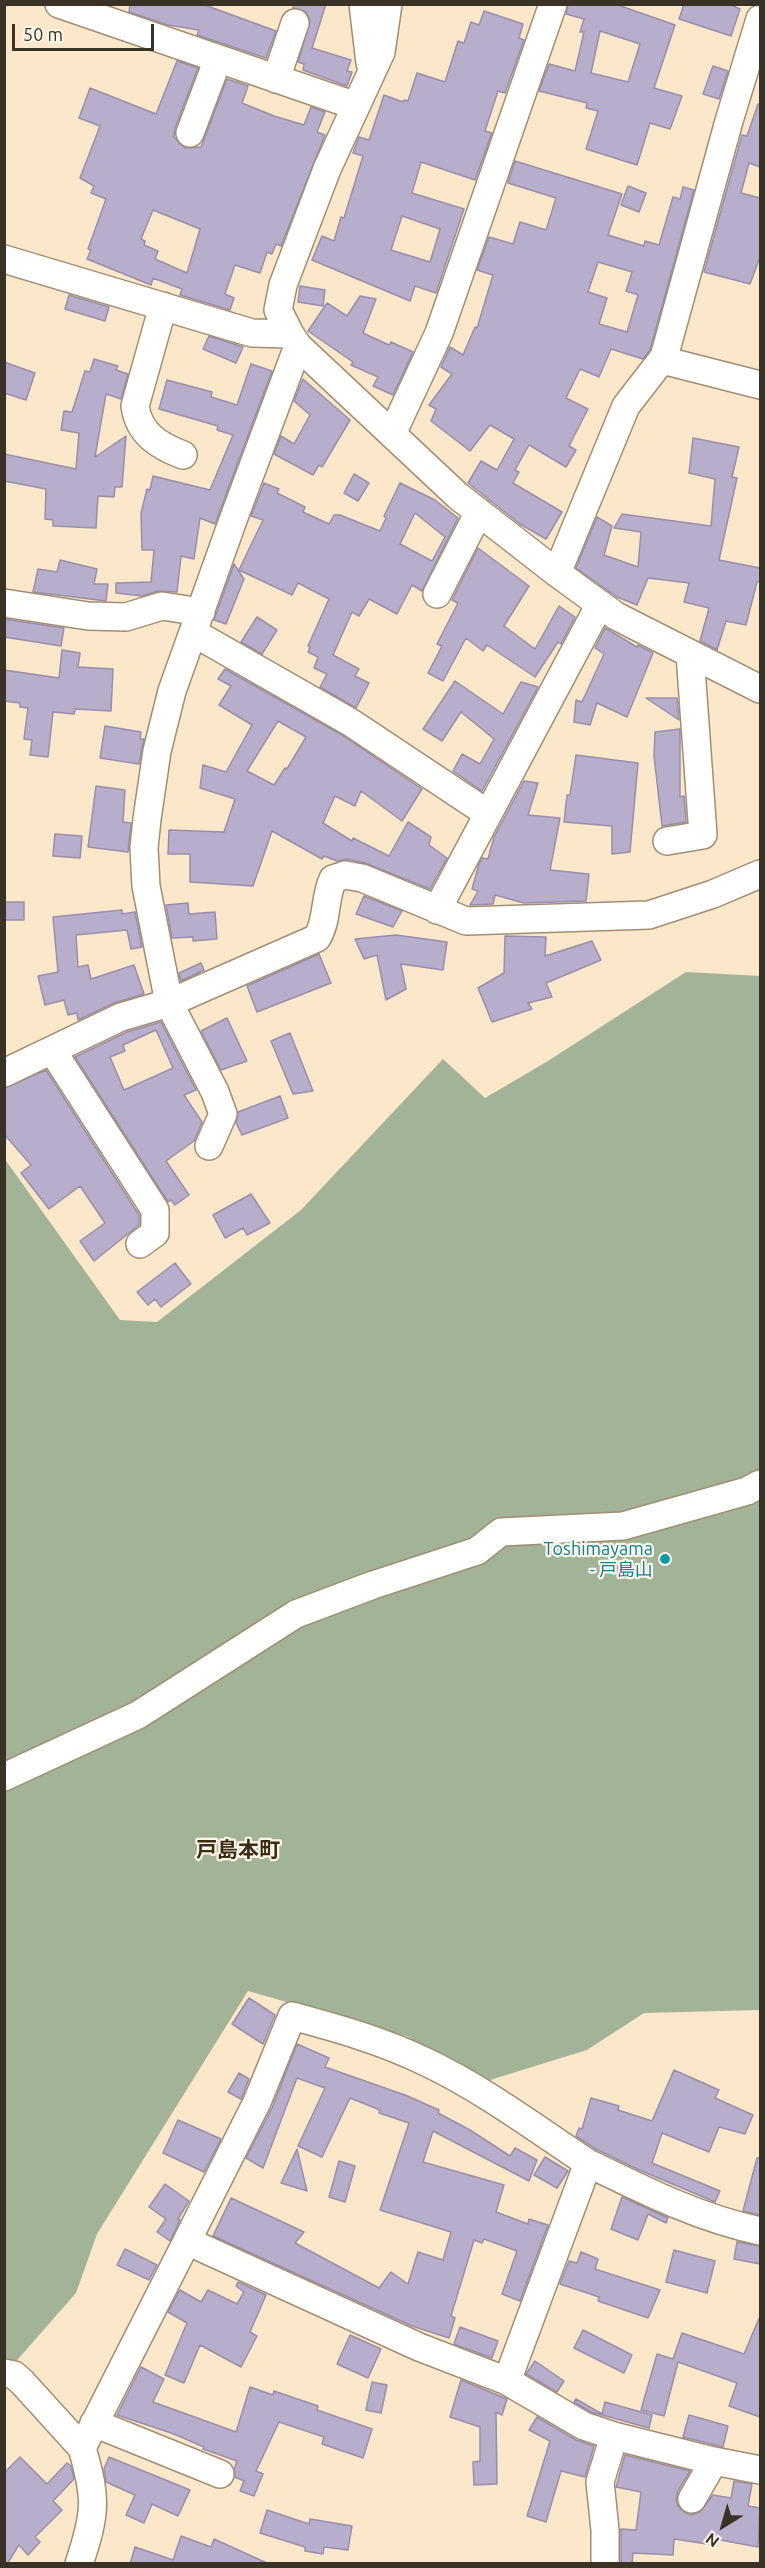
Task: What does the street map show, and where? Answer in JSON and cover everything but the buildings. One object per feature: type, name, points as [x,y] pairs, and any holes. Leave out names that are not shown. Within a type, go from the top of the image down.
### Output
[{"type":"street","points":[[363,4],[371,74]]},
{"type":"street","points":[[388,4],[381,52],[327,169],[283,285],[278,310],[294,340],[392,434],[479,512],[557,573],[616,616],[760,689]]},
{"type":"street","points":[[392,434],[440,333],[553,4]]},
{"type":"street","points":[[73,7],[356,106]]},
{"type":"street","points":[[557,573],[626,406],[662,360],[760,19]]},
{"type":"street","points":[[276,79],[296,23]]},
{"type":"street","points":[[190,133],[218,59]]},
{"type":"street","points":[[4,258],[252,333],[294,340]]},
{"type":"street","points":[[163,306],[135,406],[137,417],[151,440],[183,455]]},
{"type":"street","points":[[209,1146],[221,1122],[221,1107],[169,1003],[146,886],[144,848],[157,751],[172,691],[294,340]]},
{"type":"street","points":[[662,360],[760,384]]},
{"type":"street","points":[[438,594],[479,512]]},
{"type":"street","points":[[4,603],[88,616],[126,616],[162,606],[197,622],[488,813]]},
{"type":"street","points":[[437,910],[600,604]]},
{"type":"street","points":[[667,841],[703,835],[690,654]]},
{"type":"street","points":[[4,1073],[121,1017],[169,1003],[317,938],[323,928],[328,889],[333,879],[345,875],[362,878],[466,921],[649,915],[713,894],[760,874]]},
{"type":"street","points":[[52,1050],[156,1210],[155,1233],[140,1244]]},
{"type":"street","points":[[4,1777],[138,1715],[296,1614],[477,1551],[501,1532],[623,1526],[747,1491],[760,1484]]},
{"type":"street","points":[[82,2448],[257,2102],[292,2016],[349,2032],[425,2061],[481,2092],[588,2163],[697,2214],[760,2231]]},
{"type":"street","points":[[507,2381],[588,2163]]},
{"type":"street","points":[[187,2241],[419,2348],[507,2381],[584,2426],[714,2462],[760,2470]]},
{"type":"street","points":[[4,2373],[14,2375],[22,2382],[82,2448],[93,2484],[94,2498],[88,2537],[79,2564]]},
{"type":"street","points":[[94,2422],[220,2474]]},
{"type":"street","points":[[605,2564],[605,2530],[600,2482],[614,2436]]},
{"type":"street","points":[[692,2499],[714,2462]]},
{"type":"green space","points":[[686,972],[760,976],[760,2010],[644,2013],[587,2050],[490,2080],[406,2036],[248,1991],[97,2234],[76,2293],[12,2366],[4,2368],[4,1158],[120,1320],[157,1322],[301,1210],[443,1059],[485,1098],[548,1061]]},
{"type":"place","name":"Toshimayama - 戸島山","points":[[665,1559]]},
{"type":"district","name":"戸島本町","points":[[238,1850]]}]
